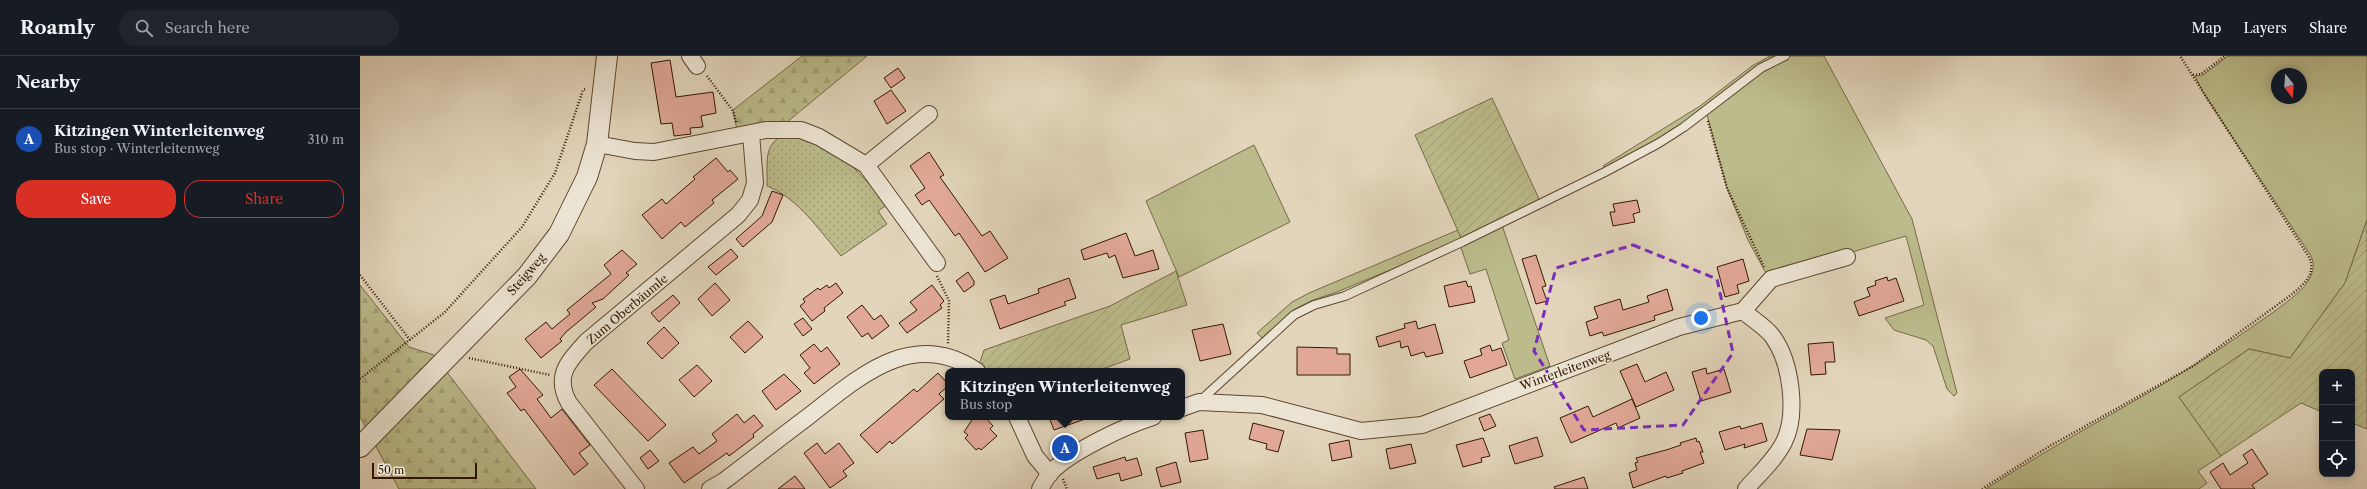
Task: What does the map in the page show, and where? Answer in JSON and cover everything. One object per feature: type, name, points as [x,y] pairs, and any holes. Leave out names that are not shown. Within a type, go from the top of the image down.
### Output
[{"type":"street","name":"Steigweg","points":[[360,447],[527,276],[559,234],[587,177],[597,144],[607,56]]},
{"type":"street","points":[[866,165],[929,114]]},
{"type":"street","points":[[597,144],[635,151],[654,152],[782,128],[800,130],[819,136],[866,165],[937,262]]},
{"type":"street","name":"Zum Oberbäumle","points":[[562,378],[571,359],[586,342],[738,214],[750,200],[755,183],[751,134]]},
{"type":"street","points":[[1746,489],[1767,467],[1784,441],[1792,408],[1787,366],[1773,336],[1743,311],[1771,279],[1847,257]]},
{"type":"street","name":"Winterleitenweg","points":[[1185,407],[1199,402],[1262,405],[1361,431],[1422,425],[1679,327],[1743,311]]},
{"type":"street","points":[[710,489],[724,481],[874,368],[908,356],[930,353],[948,356],[971,368]]},
{"type":"street","points":[[562,378],[564,394],[569,403],[636,489]]},
{"type":"street","points":[[1018,420],[1035,456],[1050,474]]},
{"type":"street","points":[[1040,489],[1050,474],[1086,448],[1147,420]]},
{"type":"lane","points":[[1199,402],[1294,315],[1314,305],[1345,296],[1543,203],[1659,143],[1761,68],[1785,56]]},
{"type":"path","points":[[1982,489],[2030,458],[2193,366],[2291,296],[2304,285],[2311,274],[2312,267],[2310,257],[2203,95],[2193,75],[2180,56]]},
{"type":"path","points":[[2193,75],[2201,74],[2225,56]]},
{"type":"path","points":[[693,61],[702,69],[733,111],[737,126]]},
{"type":"path","points":[[360,379],[445,312],[522,227],[555,174],[583,90],[603,87]]},
{"type":"path","points":[[1705,110],[1727,188],[1750,240],[1771,279]]},
{"type":"path","points":[[937,262],[936,275],[949,301],[948,356]]},
{"type":"path","points":[[360,276],[410,340]]},
{"type":"path","points":[[457,347],[469,358],[562,378]]},
{"type":"highlighted area","points":[[1633,245],[1717,279],[1733,353],[1683,425],[1584,430],[1534,351],[1556,268]]},
{"type":"green space","points":[[802,56],[867,56],[781,127],[738,135],[733,110]]},
{"type":"green space","points":[[1770,56],[1782,56],[1684,126],[1608,169],[1603,166],[1700,106],[1752,66]]},
{"type":"green space","points":[[1789,56],[1824,56],[1912,219],[1957,393],[1954,396],[1947,389],[1933,346],[1926,340],[1894,330],[1885,318],[1924,305],[1906,236],[1768,277],[1748,240],[1727,188],[1706,111],[1761,70]]},
{"type":"green space","points":[[2228,56],[2367,56],[2367,220],[2345,283],[2290,358],[2249,349],[2179,397],[2221,456],[2198,471],[2207,483],[2199,489],[1986,489],[2052,448],[2152,391],[2217,351],[2288,301],[2302,289],[2310,277],[2313,271],[2311,256],[2204,94],[2195,76],[2203,75]]},
{"type":"green space","points":[[1492,98],[1541,203],[1462,240],[1415,135]]},
{"type":"green space","points":[[784,135],[809,140],[830,151],[854,168],[888,204],[878,211],[887,224],[841,256],[817,226],[789,198],[767,186],[767,163],[769,150],[777,139]]},
{"type":"green space","points":[[1254,145],[1290,222],[1179,277],[1146,201]]},
{"type":"green space","points":[[2367,220],[2367,429],[2355,424],[2355,369],[2319,369],[2319,411],[2301,403],[2221,456],[2179,397],[2249,349],[2290,358],[2345,283]]},
{"type":"green space","points":[[1502,225],[1550,366],[1515,379],[1502,343],[1509,340],[1486,269],[1470,274],[1460,245]]},
{"type":"green space","points":[[1458,230],[1462,240],[1337,292],[1313,300],[1295,309],[1262,338],[1257,333],[1292,302],[1309,293]]},
{"type":"green space","points":[[1176,271],[1187,305],[1121,325],[1130,359],[1105,368],[982,368],[979,365],[984,350],[1110,306]]},
{"type":"green space","points":[[360,285],[409,347],[434,355],[536,489],[399,489],[360,417]]},
{"type":"building","points":[[670,60],[676,97],[713,92],[716,113],[701,116],[703,127],[690,128],[691,134],[674,136],[672,123],[661,124],[651,63]]},
{"type":"building","points":[[898,68],[905,78],[891,88],[884,78]]},
{"type":"building","points":[[891,90],[906,111],[887,124],[874,101]]},
{"type":"building","points":[[929,152],[944,175],[940,177],[982,236],[990,231],[1008,258],[985,272],[959,233],[955,236],[929,200],[922,205],[915,195],[925,188],[910,166]]},
{"type":"building","points":[[716,158],[728,172],[730,170],[738,179],[712,200],[714,203],[685,227],[681,222],[662,239],[642,215],[662,199],[666,204],[695,179],[693,177]]},
{"type":"building","points":[[772,191],[783,195],[772,222],[743,247],[736,239],[762,216]]},
{"type":"building","points":[[1637,200],[1640,212],[1633,214],[1635,222],[1613,226],[1610,212],[1615,212],[1613,204]]},
{"type":"building","points":[[1126,233],[1135,256],[1153,250],[1159,269],[1123,278],[1115,255],[1109,258],[1107,253],[1084,260],[1081,250]]},
{"type":"building","points":[[731,249],[738,257],[716,275],[708,267]]},
{"type":"building","points":[[622,250],[637,264],[626,273],[629,275],[603,299],[592,303],[596,307],[566,332],[560,339],[562,341],[541,358],[525,339],[546,322],[552,329],[570,314],[567,310],[611,274],[604,265]]},
{"type":"building","points":[[1536,255],[1546,286],[1542,287],[1547,301],[1536,304],[1522,259]]},
{"type":"building","points":[[1743,259],[1749,281],[1737,285],[1739,293],[1725,297],[1717,267]]},
{"type":"building","points":[[968,272],[974,281],[974,285],[964,292],[956,281]]},
{"type":"building","points":[[1887,277],[1888,281],[1896,278],[1904,301],[1859,316],[1854,302],[1870,296],[1867,288],[1876,285],[1875,281]]},
{"type":"building","points":[[1069,278],[1076,298],[1064,302],[1066,305],[1000,329],[990,300],[1005,295],[1008,304],[1039,293],[1038,289]]},
{"type":"building","points":[[1466,281],[1468,287],[1471,286],[1475,302],[1449,307],[1444,286]]},
{"type":"building","points":[[715,283],[730,300],[712,316],[698,299]]},
{"type":"building","points":[[836,283],[843,293],[824,308],[825,311],[812,321],[800,306],[805,302],[803,299],[818,288],[820,290],[827,285],[829,288]]},
{"type":"building","points":[[932,285],[944,301],[940,305],[942,308],[907,333],[899,323],[917,310],[910,302]]},
{"type":"building","points":[[1667,289],[1673,310],[1654,316],[1655,320],[1604,336],[1602,332],[1590,336],[1586,322],[1598,318],[1594,307],[1620,299],[1623,310],[1649,302],[1647,296]]},
{"type":"building","points":[[673,295],[680,303],[659,322],[651,313]]},
{"type":"building","points":[[862,305],[874,320],[881,315],[889,326],[872,339],[868,333],[862,337],[847,317]]},
{"type":"building","points":[[803,318],[812,329],[803,336],[794,324]]},
{"type":"building","points":[[748,321],[763,337],[745,353],[730,337]]},
{"type":"building","points":[[1416,321],[1418,329],[1435,324],[1443,353],[1426,357],[1424,352],[1411,356],[1408,346],[1401,348],[1400,341],[1379,347],[1376,337],[1405,328],[1404,324]]},
{"type":"building","points":[[1223,324],[1231,354],[1200,361],[1192,330]]},
{"type":"building","points":[[664,327],[679,343],[662,359],[647,343]]},
{"type":"building","points":[[1833,342],[1835,362],[1825,362],[1826,374],[1811,375],[1808,344]]},
{"type":"building","points":[[814,344],[821,352],[827,347],[840,364],[814,384],[804,373],[810,368],[800,355]]},
{"type":"building","points":[[1490,345],[1492,351],[1501,348],[1507,365],[1470,378],[1464,361],[1482,355],[1480,349]]},
{"type":"building","points":[[1297,347],[1337,348],[1337,354],[1350,354],[1350,375],[1297,375]]},
{"type":"building","points":[[1637,364],[1645,382],[1666,372],[1674,390],[1636,407],[1620,371]]},
{"type":"building","points":[[697,365],[712,381],[694,397],[679,380]]},
{"type":"building","points":[[1706,368],[1707,374],[1724,369],[1731,392],[1701,401],[1692,372]]},
{"type":"building","points":[[520,369],[543,395],[537,399],[551,418],[562,409],[590,445],[579,453],[588,464],[574,475],[524,409],[521,411],[507,393],[516,387],[509,377]]},
{"type":"building","points":[[612,369],[666,425],[648,441],[594,385]]},
{"type":"building","points":[[938,373],[945,381],[945,389],[939,394],[944,399],[892,444],[890,441],[877,453],[860,435],[914,389],[917,392]]},
{"type":"building","points":[[784,374],[801,391],[776,410],[762,391]]},
{"type":"building","points":[[1632,399],[1640,418],[1618,428],[1616,423],[1571,443],[1560,418],[1588,406],[1593,417]]},
{"type":"building","points":[[737,414],[744,423],[754,415],[763,426],[753,434],[754,437],[729,456],[727,453],[684,483],[669,463],[693,447],[699,454],[717,441],[712,434]]},
{"type":"building","points":[[1490,414],[1496,426],[1484,431],[1479,418]]},
{"type":"building","points":[[972,420],[988,420],[993,426],[990,429],[997,436],[981,450],[979,448],[976,450],[965,438],[968,435],[964,432]]},
{"type":"building","points":[[1050,420],[1082,420],[1054,430]]},
{"type":"building","points":[[1253,423],[1284,431],[1278,452],[1266,449],[1267,444],[1249,439]]},
{"type":"building","points":[[1762,423],[1767,441],[1744,448],[1745,444],[1725,450],[1719,432],[1740,426],[1741,429]]},
{"type":"building","points":[[1807,429],[1840,430],[1832,460],[1800,455]]},
{"type":"building","points":[[1203,430],[1208,459],[1190,462],[1185,433]]},
{"type":"building","points":[[1537,437],[1543,456],[1515,464],[1509,446]]},
{"type":"building","points":[[1483,438],[1490,456],[1481,458],[1482,462],[1463,467],[1456,445]]},
{"type":"building","points":[[1696,438],[1697,442],[1699,441],[1703,452],[1700,452],[1704,463],[1682,471],[1683,473],[1667,478],[1666,476],[1633,488],[1629,473],[1637,470],[1635,463],[1638,462],[1636,458],[1681,445],[1680,443]]},
{"type":"building","points":[[1349,440],[1352,457],[1332,461],[1329,444]]},
{"type":"building","points":[[817,443],[825,454],[839,443],[854,463],[843,471],[847,476],[830,488],[804,453]]},
{"type":"building","points":[[1411,444],[1416,463],[1390,469],[1386,449]]},
{"type":"building","points":[[2252,449],[2268,474],[2252,485],[2255,489],[2221,489],[2210,472],[2223,463],[2230,475],[2248,463],[2243,455]]},
{"type":"building","points":[[650,450],[659,461],[648,469],[640,458]]},
{"type":"building","points":[[1125,457],[1126,461],[1137,458],[1142,475],[1121,481],[1119,473],[1097,479],[1093,467]]},
{"type":"building","points":[[1176,462],[1181,482],[1161,487],[1156,468]]},
{"type":"building","points":[[795,476],[805,489],[778,489]]},
{"type":"building","points":[[1584,477],[1588,489],[1555,489],[1554,487]]},
{"type":"place","name":"Kitzingen Winterleitenweg","points":[[1065,448]]}]
